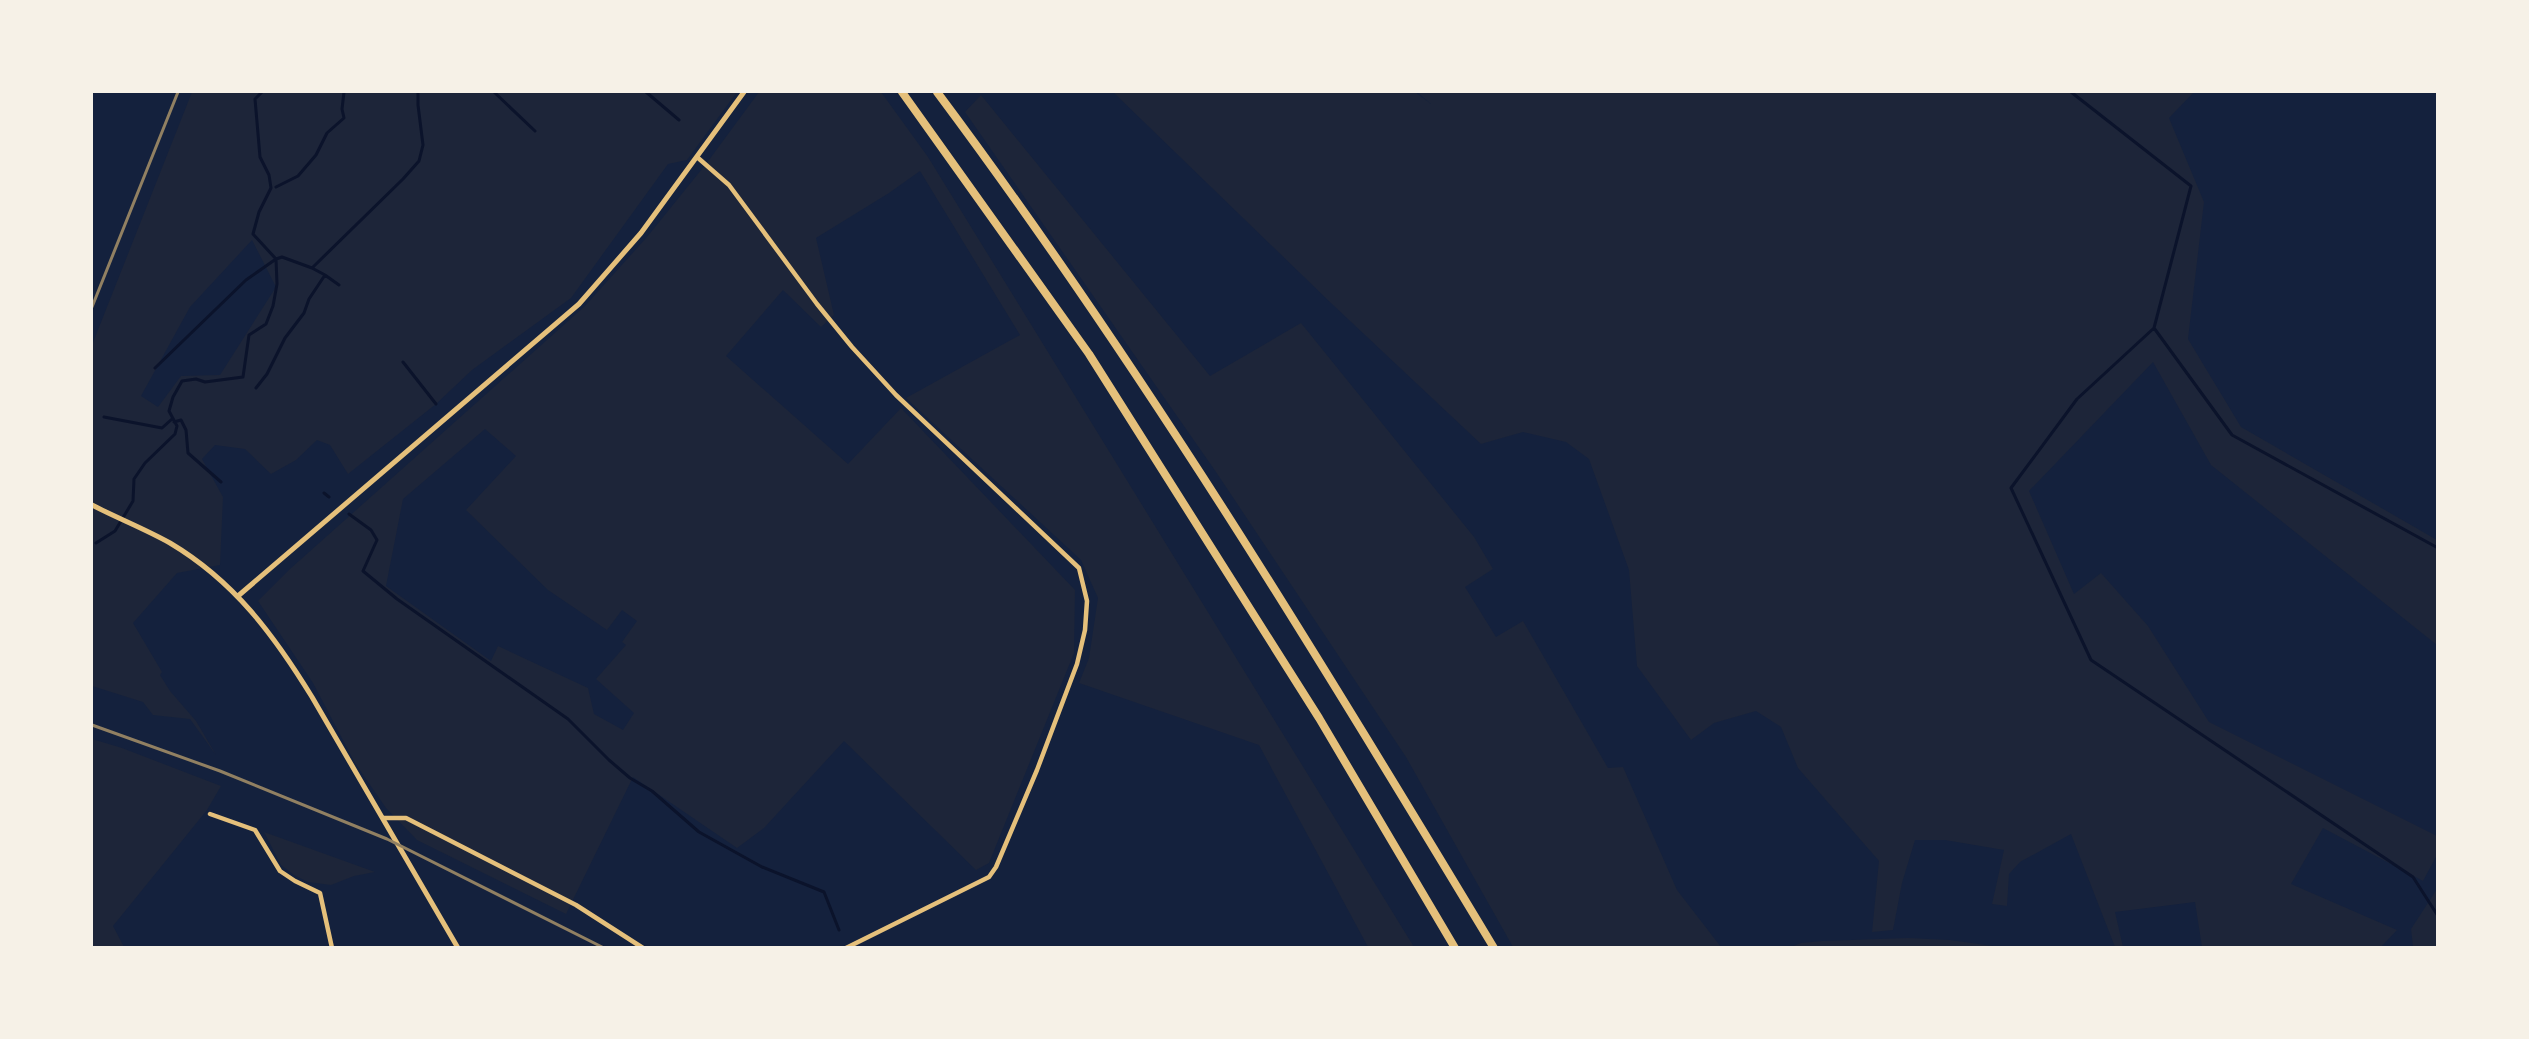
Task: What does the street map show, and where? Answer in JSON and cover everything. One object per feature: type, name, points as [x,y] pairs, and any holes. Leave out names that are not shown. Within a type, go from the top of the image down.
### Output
[{"type":"highway","points":[[902,92],[1089,354],[1319,718],[1455,948]]},
{"type":"highway","points":[[937,92],[1096,315],[1176,435],[1399,790],[1494,948]]},
{"type":"street","points":[[238,596],[579,304],[641,232],[744,92]]},
{"type":"street","points":[[697,156],[729,185],[817,304],[888,387],[1079,568],[1087,601],[1085,630],[1077,664],[1037,770],[996,867],[989,877],[846,948]]},
{"type":"street","points":[[92,505],[172,544],[238,596],[255,614],[287,656],[458,948]]},
{"type":"street","points":[[210,814],[255,830],[280,871],[320,893],[332,948]]},
{"type":"street","points":[[383,818],[394,816],[412,822],[576,905],[643,948]]},
{"type":"shaded area","points":[[192,92],[737,92],[687,160],[668,164],[571,298],[472,370],[436,404],[348,474],[330,445],[317,440],[296,460],[271,474],[245,449],[215,445],[202,459],[223,497],[220,565],[177,573],[133,623],[162,672],[160,675],[170,691],[196,721],[216,755],[190,719],[153,715],[143,702],[92,686],[92,345]],"holes":[[[252,240],[276,287],[220,375],[181,376],[158,407],[141,396],[190,307]]]},
{"type":"shaded area","points":[[759,92],[881,92],[928,157],[1414,947],[1368,947],[1259,745],[1079,683],[1089,658],[1098,598],[1081,560],[906,398],[1020,335],[920,171],[816,238],[834,315],[821,327],[783,290],[726,356],[848,464],[901,408],[1075,590],[1074,653],[989,863],[976,870],[844,741],[764,828],[737,848],[633,777],[566,914],[417,840],[386,808],[355,763],[313,683],[258,601],[290,569],[585,306],[647,237],[706,164]],"holes":[[[485,429],[516,456],[466,510],[548,590],[607,630],[622,610],[637,621],[622,642],[626,645],[596,679],[634,713],[623,730],[594,714],[588,688],[498,646],[491,661],[386,586],[403,499]]]},
{"type":"shaded area","points":[[1113,92],[1415,92],[1431,104],[1417,92],[2194,92],[2169,118],[2204,202],[2188,339],[2241,427],[2437,540],[2437,645],[2211,465],[2153,362],[2029,491],[2074,594],[2101,573],[2148,626],[2209,722],[2437,836],[2437,855],[2423,881],[2323,828],[2291,884],[2397,930],[2381,947],[2202,947],[2195,902],[2115,912],[2123,947],[2115,947],[2071,834],[2020,862],[2009,874],[2007,906],[1992,904],[2004,850],[1945,840],[1915,840],[1902,883],[1893,930],[1872,932],[1879,861],[1798,768],[1781,727],[1756,711],[1714,723],[1691,740],[1637,666],[1629,570],[1589,459],[1566,442],[1523,432],[1481,444],[1332,304]]},
{"type":"shaded area","points":[[981,95],[1210,376],[1301,323],[1474,537],[1493,569],[1465,587],[1496,637],[1523,621],[1608,768],[1623,767],[1677,890],[1721,947],[1513,947],[1406,757],[1216,472],[965,112]]},
{"type":"shaded area","points":[[92,739],[122,748],[221,786],[207,810],[113,926],[124,947],[92,947]]},
{"type":"shaded area","points":[[264,832],[375,872],[354,876],[331,885],[308,882],[281,865]]},
{"type":"shaded area","points":[[2437,889],[2437,947],[2413,947],[2411,929]]},
{"type":"shaded area","points":[[1908,938],[1950,940],[2000,947],[1791,947],[1801,943],[1822,941]]},
{"type":"waterway","points":[[155,368],[246,280],[276,259],[253,234],[259,212],[271,188],[269,175],[260,157],[255,99],[262,92]]},
{"type":"waterway","points":[[276,187],[298,176],[316,155],[327,133],[344,118],[342,109],[344,92]]},
{"type":"waterway","points":[[96,543],[115,531],[133,501],[134,479],[145,463],[175,434],[177,426],[169,411],[173,397],[182,381],[196,379],[205,382],[243,377],[249,335],[266,324],[273,306],[277,284],[276,259],[282,257],[312,268],[419,161],[423,145],[418,92]]},
{"type":"waterway","points":[[494,92],[535,131]]},
{"type":"waterway","points":[[646,92],[679,120]]},
{"type":"waterway","points":[[2071,92],[2191,186],[2154,328],[2077,399],[2011,488],[2091,660],[2413,877],[2438,916]]},
{"type":"waterway","points":[[256,388],[267,374],[285,338],[304,313],[309,299],[325,275],[312,268]]},
{"type":"waterway","points":[[325,275],[339,285]]},
{"type":"waterway","points":[[2154,328],[2232,435],[2438,548]]},
{"type":"waterway","points":[[403,362],[436,404]]},
{"type":"waterway","points":[[104,417],[162,428],[172,419]]},
{"type":"waterway","points":[[174,422],[181,420],[186,430],[188,453],[221,482]]},
{"type":"waterway","points":[[324,493],[329,497]]},
{"type":"waterway","points":[[349,514],[371,530],[377,540],[363,571],[397,599],[568,719],[609,760],[630,778],[652,791],[699,832],[762,867],[824,892],[839,930]]},
{"type":"railway","points":[[92,307],[178,92]]},
{"type":"railway","points":[[92,725],[220,771],[387,839],[604,948]]}]
